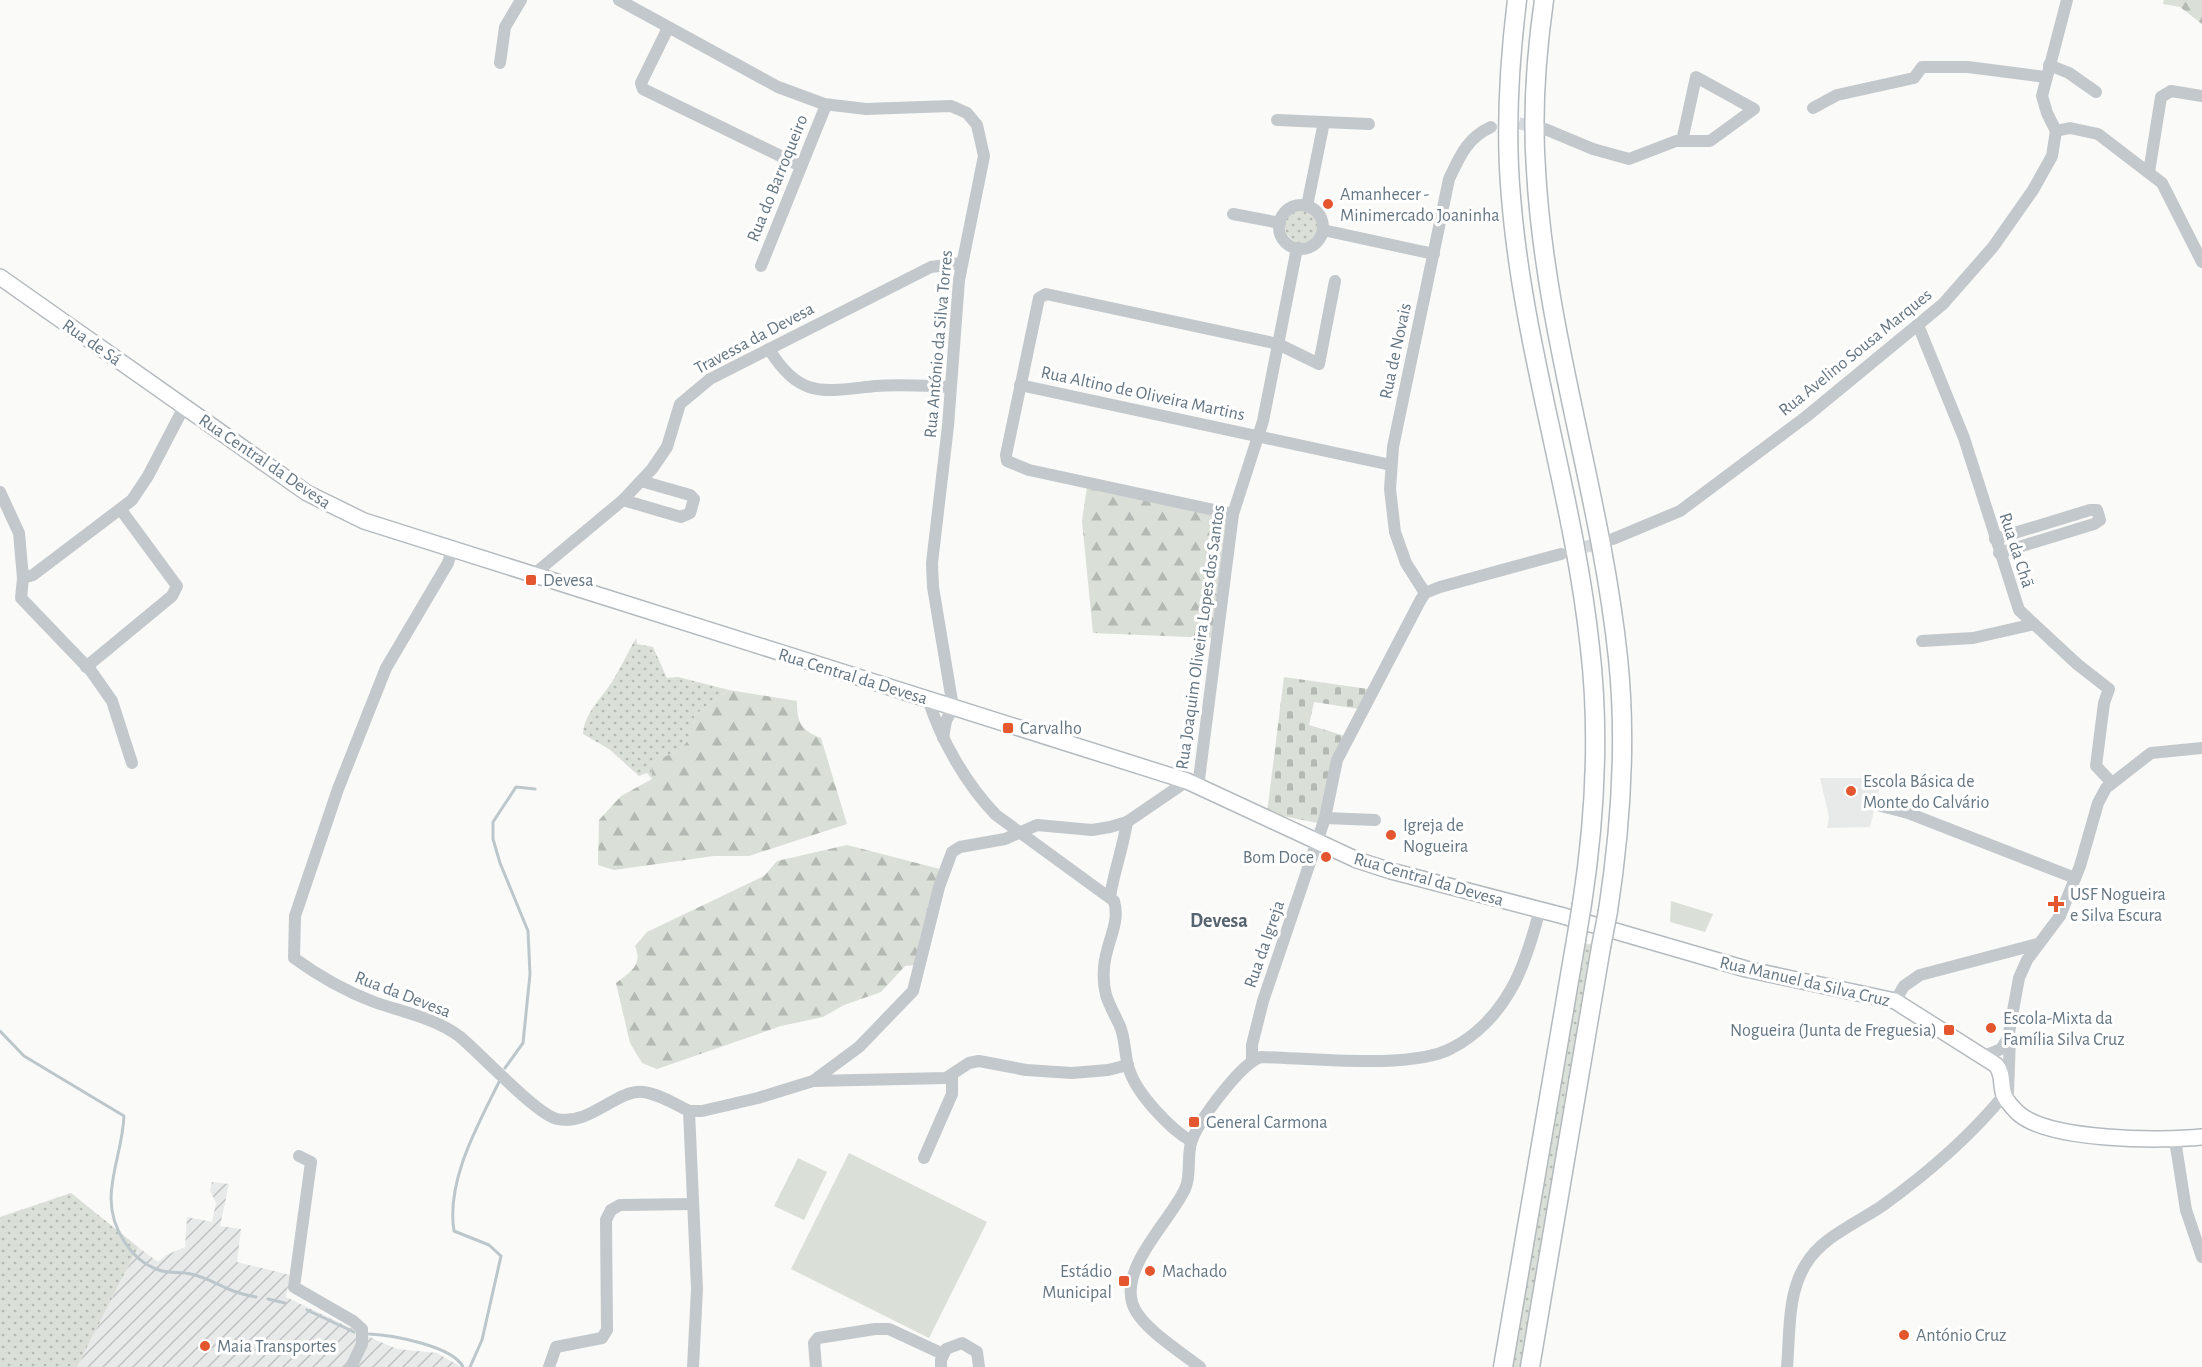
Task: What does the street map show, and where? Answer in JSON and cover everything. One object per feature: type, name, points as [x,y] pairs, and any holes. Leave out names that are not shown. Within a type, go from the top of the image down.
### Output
[{"type":"highway","points":[[1503,1367],[1582,904],[1590,846],[1595,778],[1593,682],[1582,593],[1527,312],[1511,198],[1509,88],[1517,0]]},
{"type":"highway","points":[[1530,1367],[1608,911],[1622,788],[1620,678],[1612,610],[1549,284],[1539,216],[1534,118],[1544,0]]},
{"type":"main road","name":"Rua de Sá","points":[[0,277],[184,407]]},
{"type":"main road","name":"Rua Central da Devesa","points":[[184,407],[325,503],[385,529],[953,706],[1192,784],[1357,860],[1391,871],[1540,909]]},
{"type":"main road","name":"Rua Manuel da Silva Cruz","points":[[1540,909],[1746,969],[1895,1001],[1984,1056],[2000,1070],[2006,1098]]},
{"type":"main road","points":[[2006,1098],[2028,1121],[2039,1126],[2133,1139],[2175,1140],[2202,1137]]},
{"type":"street","points":[[500,63],[505,27],[521,0]]},
{"type":"street","name":"Rua António da Silva Torres","points":[[619,0],[778,87],[826,105],[875,110],[951,106],[967,113],[977,125],[984,156],[962,263],[956,307],[945,456],[932,563],[935,599],[953,706]]},
{"type":"street","points":[[2067,0],[2042,96],[2046,113],[2056,130],[2070,128],[2098,134],[2162,183],[2202,262]]},
{"type":"street","points":[[669,28],[641,83],[643,89],[801,166]]},
{"type":"street","points":[[1813,108],[1837,95],[1914,78],[1922,67],[1968,67],[2069,73],[2097,92]]},
{"type":"street","points":[[1545,129],[1601,151],[1629,159],[1668,144],[1682,141],[1710,141],[1754,109],[1696,77],[1682,141]]},
{"type":"street","points":[[2149,172],[2161,97],[2171,92],[2202,96]]},
{"type":"street","name":"Rua do Barroqueiro","points":[[761,266],[826,105]]},
{"type":"street","points":[[1277,120],[1369,124]]},
{"type":"street","points":[[1307,206],[1324,122]]},
{"type":"street","name":"Rua de Novais","points":[[1425,593],[1406,563],[1395,532],[1390,510],[1391,465],[1449,179],[1467,143],[1476,134],[1491,127]]},
{"type":"street","name":"Rua Avelino Sousa Marques","points":[[1613,539],[1680,511],[1807,416],[1943,304],[1993,247],[2027,199],[2052,156],[2056,130]]},
{"type":"street","points":[[1307,206],[1321,218],[1323,230],[1315,244],[1297,248],[1284,240],[1280,223],[1290,209],[1307,206]]},
{"type":"street","points":[[1233,213],[1280,223]]},
{"type":"street","points":[[1323,230],[1434,254]]},
{"type":"street","name":"Rua Joaquim Oliveira Lopes dos Santos","points":[[1192,784],[1233,514],[1259,436],[1297,248]]},
{"type":"street","name":"Travessa da Devesa","points":[[533,575],[623,500],[641,481],[667,447],[680,404],[710,379],[931,267],[962,263]]},
{"type":"street","points":[[1233,514],[1013,465],[1007,461],[1006,455],[1039,298],[1046,294],[1278,344],[1319,364],[1335,281]]},
{"type":"street","name":"Rua da Chã","points":[[1918,325],[1964,438],[2019,610],[2076,664],[2109,689],[2104,703],[2096,766],[2112,783]]},
{"type":"street","points":[[769,349],[781,369],[807,386],[823,392],[903,384],[950,387]]},
{"type":"street","name":"Rua Altino de Oliveira Martins","points":[[1020,385],[1391,465]]},
{"type":"street","points":[[23,578],[33,575],[121,510],[144,483],[184,407]]},
{"type":"street","points":[[623,500],[681,517],[690,513],[694,499],[690,495],[641,481]]},
{"type":"street","points":[[0,492],[19,533],[23,578],[21,598],[86,667],[112,701],[132,763]]},
{"type":"street","points":[[86,667],[172,596],[177,586],[121,510]]},
{"type":"street","points":[[1995,539],[2090,510],[2097,510],[2100,520],[2094,524],[1999,553]]},
{"type":"street","name":"Rua da Devesa","points":[[452,550],[448,563],[386,668],[338,789],[295,916],[294,958],[337,987],[435,1023],[458,1035],[538,1107],[555,1118],[574,1119],[603,1108],[627,1095],[641,1092],[689,1111]]},
{"type":"street","points":[[1316,842],[1325,818],[1337,760],[1425,593],[1561,554]]},
{"type":"street","points":[[1922,641],[1973,638],[2034,624]]},
{"type":"street","points":[[928,699],[943,738],[986,804],[1018,831],[1110,897],[1116,909],[1116,919],[1104,967],[1104,988],[1109,1008],[1120,1025],[1129,1071],[1158,1114],[1176,1133],[1191,1141]]},
{"type":"street","points":[[943,738],[946,722],[953,706]]},
{"type":"street","points":[[1787,1367],[1793,1299],[1806,1263],[1821,1247],[1952,1153],[2006,1098],[2015,989],[2027,960],[2060,916],[2075,878],[2098,803],[2106,788],[2151,753],[2202,748]]},
{"type":"street","points":[[813,1081],[859,1047],[913,991],[939,887],[952,852],[960,847],[1005,839],[1018,831],[1036,825],[1092,830],[1127,822],[1192,784]]},
{"type":"street","points":[[1881,806],[1908,813],[2075,878]]},
{"type":"street","points":[[1325,818],[1375,820]]},
{"type":"street","points":[[1110,897],[1116,864],[1123,850],[1127,822]]},
{"type":"street","name":"Rua da Igreja","points":[[1252,1060],[1252,1045],[1263,1001],[1316,842]]},
{"type":"street","points":[[1200,1367],[1147,1324],[1132,1303],[1131,1293],[1137,1265],[1187,1186],[1191,1141],[1205,1118],[1252,1060],[1261,1057],[1392,1060],[1422,1057],[1450,1049],[1492,1017],[1511,990],[1540,909]]},
{"type":"street","points":[[1895,1001],[1904,986],[1920,975],[2038,944]]},
{"type":"street","points":[[1984,1056],[2001,1049],[2011,1030]]},
{"type":"street","points":[[693,1367],[697,1289],[689,1111],[702,1112],[813,1081],[931,1079],[952,1076],[969,1063],[979,1061],[1071,1073],[1108,1070],[1128,1065]]},
{"type":"street","points":[[924,1158],[952,1094],[952,1076]]},
{"type":"street","points":[[2175,1140],[2186,1210],[2202,1257]]},
{"type":"street","points":[[299,1156],[311,1162],[294,1287],[353,1321],[362,1329],[362,1344],[351,1367]]},
{"type":"street","points":[[549,1367],[555,1347],[602,1338],[608,1330],[606,1220],[611,1210],[620,1205],[693,1204]]},
{"type":"street","points":[[816,1367],[814,1343],[818,1338],[875,1329],[902,1334],[943,1354]]},
{"type":"street","points":[[941,1367],[943,1354],[957,1343],[968,1344],[977,1352],[979,1367]]},
{"type":"shaded area","name":"Escola Básica de Monte do Calvário","points":[[1820,778],[1882,778],[1870,827],[1827,828],[1829,817]]},
{"type":"shaded area","points":[[212,1182],[229,1184],[220,1226],[241,1229],[237,1262],[290,1275],[286,1297],[376,1340],[397,1349],[437,1353],[461,1367],[77,1367],[138,1247],[158,1262],[166,1255],[185,1247],[187,1217],[212,1222],[216,1203],[210,1190]]},
{"type":"green space","points":[[2164,0],[2202,0],[2202,24],[2180,7],[2163,4]]},
{"type":"green space","points":[[1302,209],[1314,214],[1319,226],[1314,238],[1302,243],[1290,238],[1285,226],[1290,214]]},
{"type":"green space","points":[[1087,487],[1225,517],[1228,523],[1213,638],[1093,633],[1082,521]]},
{"type":"green space","points":[[636,638],[637,644],[653,647],[667,678],[678,677],[729,690],[695,715],[690,735],[683,747],[671,755],[651,762],[652,779],[647,773],[639,776],[609,749],[583,734],[590,712],[613,680]]},
{"type":"green space","points":[[1284,677],[1368,689],[1359,709],[1314,702],[1309,725],[1345,736],[1318,823],[1267,813]]},
{"type":"green space","points":[[729,690],[797,701],[801,724],[808,732],[821,738],[847,824],[749,856],[714,856],[614,870],[598,865],[599,820],[621,796],[652,779],[651,762],[683,747],[690,735],[695,715]]},
{"type":"green space","points":[[847,845],[940,869],[916,965],[905,966],[881,992],[844,1005],[823,1017],[781,1026],[657,1069],[642,1063],[630,1043],[616,983],[634,967],[638,958],[635,946],[647,932],[764,876],[777,861]]},
{"type":"green space","points":[[1671,901],[1713,914],[1705,932],[1670,922]]},
{"type":"green space","points":[[1584,943],[1593,945],[1521,1367],[1511,1367]]},
{"type":"green space","points":[[849,1153],[987,1222],[929,1338],[791,1269]]},
{"type":"green space","points":[[798,1158],[827,1172],[804,1220],[774,1206]]},
{"type":"green space","points":[[71,1193],[138,1247],[77,1367],[0,1367],[0,1217]]},
{"type":"waterway","points":[[505,1068],[523,1043],[530,974],[528,931],[500,863],[493,839],[493,822],[516,787],[535,789]]},
{"type":"waterway","points":[[0,1031],[24,1056],[124,1116],[111,1195],[112,1210],[124,1241],[135,1255],[159,1270],[199,1276],[237,1292],[256,1297]]},
{"type":"waterway","points":[[470,1367],[482,1340],[501,1256],[489,1245],[454,1231],[453,1212],[455,1193],[465,1155],[499,1082]]},
{"type":"waterway","points":[[268,1299],[285,1303]]},
{"type":"waterway","points":[[307,1310],[354,1332]]},
{"type":"waterway","points":[[369,1334],[421,1343],[447,1353],[463,1367]]},
{"type":"tunnel","points":[[1501,124],[1518,123],[1539,128]]},
{"type":"tunnel","points":[[1568,552],[1606,541]]},
{"type":"place","name":"Amanhecer - Minimercado Joaninha","points":[[1328,204]]},
{"type":"place","name":"Devesa","points":[[531,580]]},
{"type":"place","name":"Carvalho","points":[[1008,728]]},
{"type":"place","name":"Escola Básica de Monte do Calvário","points":[[1851,791]]},
{"type":"place","name":"Igreja de Nogueira","points":[[1391,835]]},
{"type":"place","name":"Bom Doce","points":[[1326,857]]},
{"type":"place","name":"USF Nogueira e Silva Escura","points":[[2056,904]]},
{"type":"place","name":"Escola-Mixta da Família Silva Cruz","points":[[1991,1028]]},
{"type":"place","name":"Nogueira (Junta de Freguesia)","points":[[1949,1030]]},
{"type":"place","name":"General Carmona","points":[[1194,1122]]},
{"type":"place","name":"Machado","points":[[1150,1271]]},
{"type":"place","name":"Estádio Municipal","points":[[1124,1281]]},
{"type":"place","name":"António Cruz","points":[[1904,1335]]},
{"type":"place","name":"Maia Transportes","points":[[205,1346]]},
{"type":"district","name":"Devesa","points":[[1219,920]]}]
